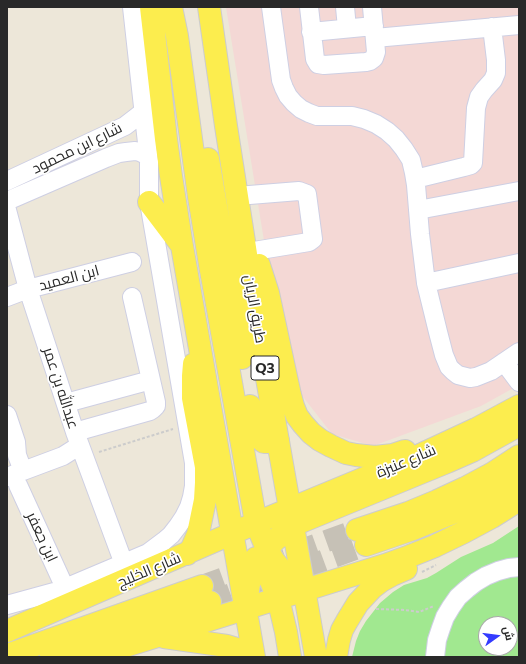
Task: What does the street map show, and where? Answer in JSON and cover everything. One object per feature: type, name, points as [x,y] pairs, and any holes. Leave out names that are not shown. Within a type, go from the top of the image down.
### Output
[{"type":"main road","points":[[151,7],[166,139],[182,246],[254,657]]},
{"type":"main road","points":[[172,7],[211,272],[256,524],[270,579],[278,598],[290,657]]},
{"type":"main road","name":"طريق الريان","points":[[212,12],[237,196],[253,299],[316,657]]},
{"type":"main road","points":[[177,36],[189,64],[197,92],[254,430],[258,437],[264,442],[278,440]]},
{"type":"main road","points":[[149,202],[182,246]]},
{"type":"main road","points":[[242,227],[254,251],[268,293],[293,406],[297,416],[311,433],[326,443],[346,453],[375,457],[398,453],[447,435],[476,429]]},
{"type":"main road","points":[[187,554],[192,548],[198,534],[205,500],[206,466],[194,408],[192,387],[194,365],[200,345]]},
{"type":"main road","name":"شارع عنيزة","points":[[292,518],[476,429],[519,406]]},
{"type":"main road","points":[[246,608],[249,584],[253,572],[263,555],[292,518],[303,521],[453,460],[519,425]]},
{"type":"main road","points":[[519,456],[486,477],[465,488],[408,513],[362,538],[414,529],[457,511],[487,496],[519,476]]},
{"type":"main road","points":[[90,657],[410,556],[464,532],[519,500]]},
{"type":"main road","name":"شارع الخليج","points":[[7,631],[256,524],[292,518]]},
{"type":"main road","points":[[336,657],[338,640],[342,630],[364,595],[392,575],[440,551],[464,532]]},
{"type":"main road","points":[[233,534],[242,542],[274,561],[293,582],[304,590]]},
{"type":"main road","name":"شارع الخليج","points":[[7,655],[206,594],[50,657]]},
{"type":"main road","points":[[158,636],[230,652],[240,650],[249,657]]},
{"type":"street","points":[[132,7],[150,169],[149,202]]},
{"type":"street","points":[[271,7],[281,80],[288,96],[294,103],[301,109],[318,116],[352,116],[376,124],[396,139],[411,160],[415,179],[420,240],[426,284],[444,355],[449,367],[458,375],[470,378],[476,377],[491,371],[519,352]]},
{"type":"street","points":[[309,7],[314,59],[318,64],[324,65],[366,62],[372,60],[376,54],[372,7]]},
{"type":"street","points":[[345,7],[347,28]]},
{"type":"street","points":[[311,32],[347,28],[374,32],[519,25]]},
{"type":"street","points":[[415,179],[457,169],[473,163],[476,108],[479,97],[493,80],[496,73],[492,27]]},
{"type":"street","name":"شارع ابن محمود","points":[[7,181],[132,122],[144,111]]},
{"type":"street","points":[[117,129],[126,139],[126,152]]},
{"type":"street","name":"شارع ابن محمود","points":[[7,201],[106,158],[126,152],[140,152],[148,156]]},
{"type":"street","points":[[237,196],[299,191],[307,194],[313,239],[309,242],[254,251]]},
{"type":"street","points":[[418,210],[519,191]]},
{"type":"street","name":"شارع الخليج","points":[[7,605],[65,588],[124,564],[157,548],[178,526],[184,517],[192,496],[194,486],[194,463],[149,202]]},
{"type":"street","name":"عبدالله بن عمر","points":[[7,210],[28,289],[80,444],[124,564]]},
{"type":"street","name":"ابن العميد","points":[[7,297],[28,289],[132,262]]},
{"type":"street","points":[[426,284],[519,263]]},
{"type":"street","points":[[20,476],[63,456],[80,444],[150,411],[156,406],[132,296]]},
{"type":"street","points":[[504,362],[519,382]]},
{"type":"street","points":[[66,403],[151,380]]},
{"type":"street","name":"ابن جعفر","points":[[7,415],[16,442],[20,476],[65,588]]},
{"type":"street","points":[[435,657],[440,628],[458,597],[481,579],[498,571],[519,567]]},
{"type":"path","points":[[80,444],[178,427]]},
{"type":"path","points":[[373,609],[419,612],[437,605],[451,607]]},
{"type":"shaded area","points":[[226,7],[519,7],[519,385],[481,406],[373,446],[332,434],[300,393],[279,333]]},
{"type":"green space","points":[[519,526],[519,657],[352,657],[360,631],[380,603],[404,585],[427,578],[461,557],[493,543]]},
{"type":"tunnel","points":[[202,586],[357,530]]},
{"type":"tunnel","points":[[210,602],[366,545]]}]
